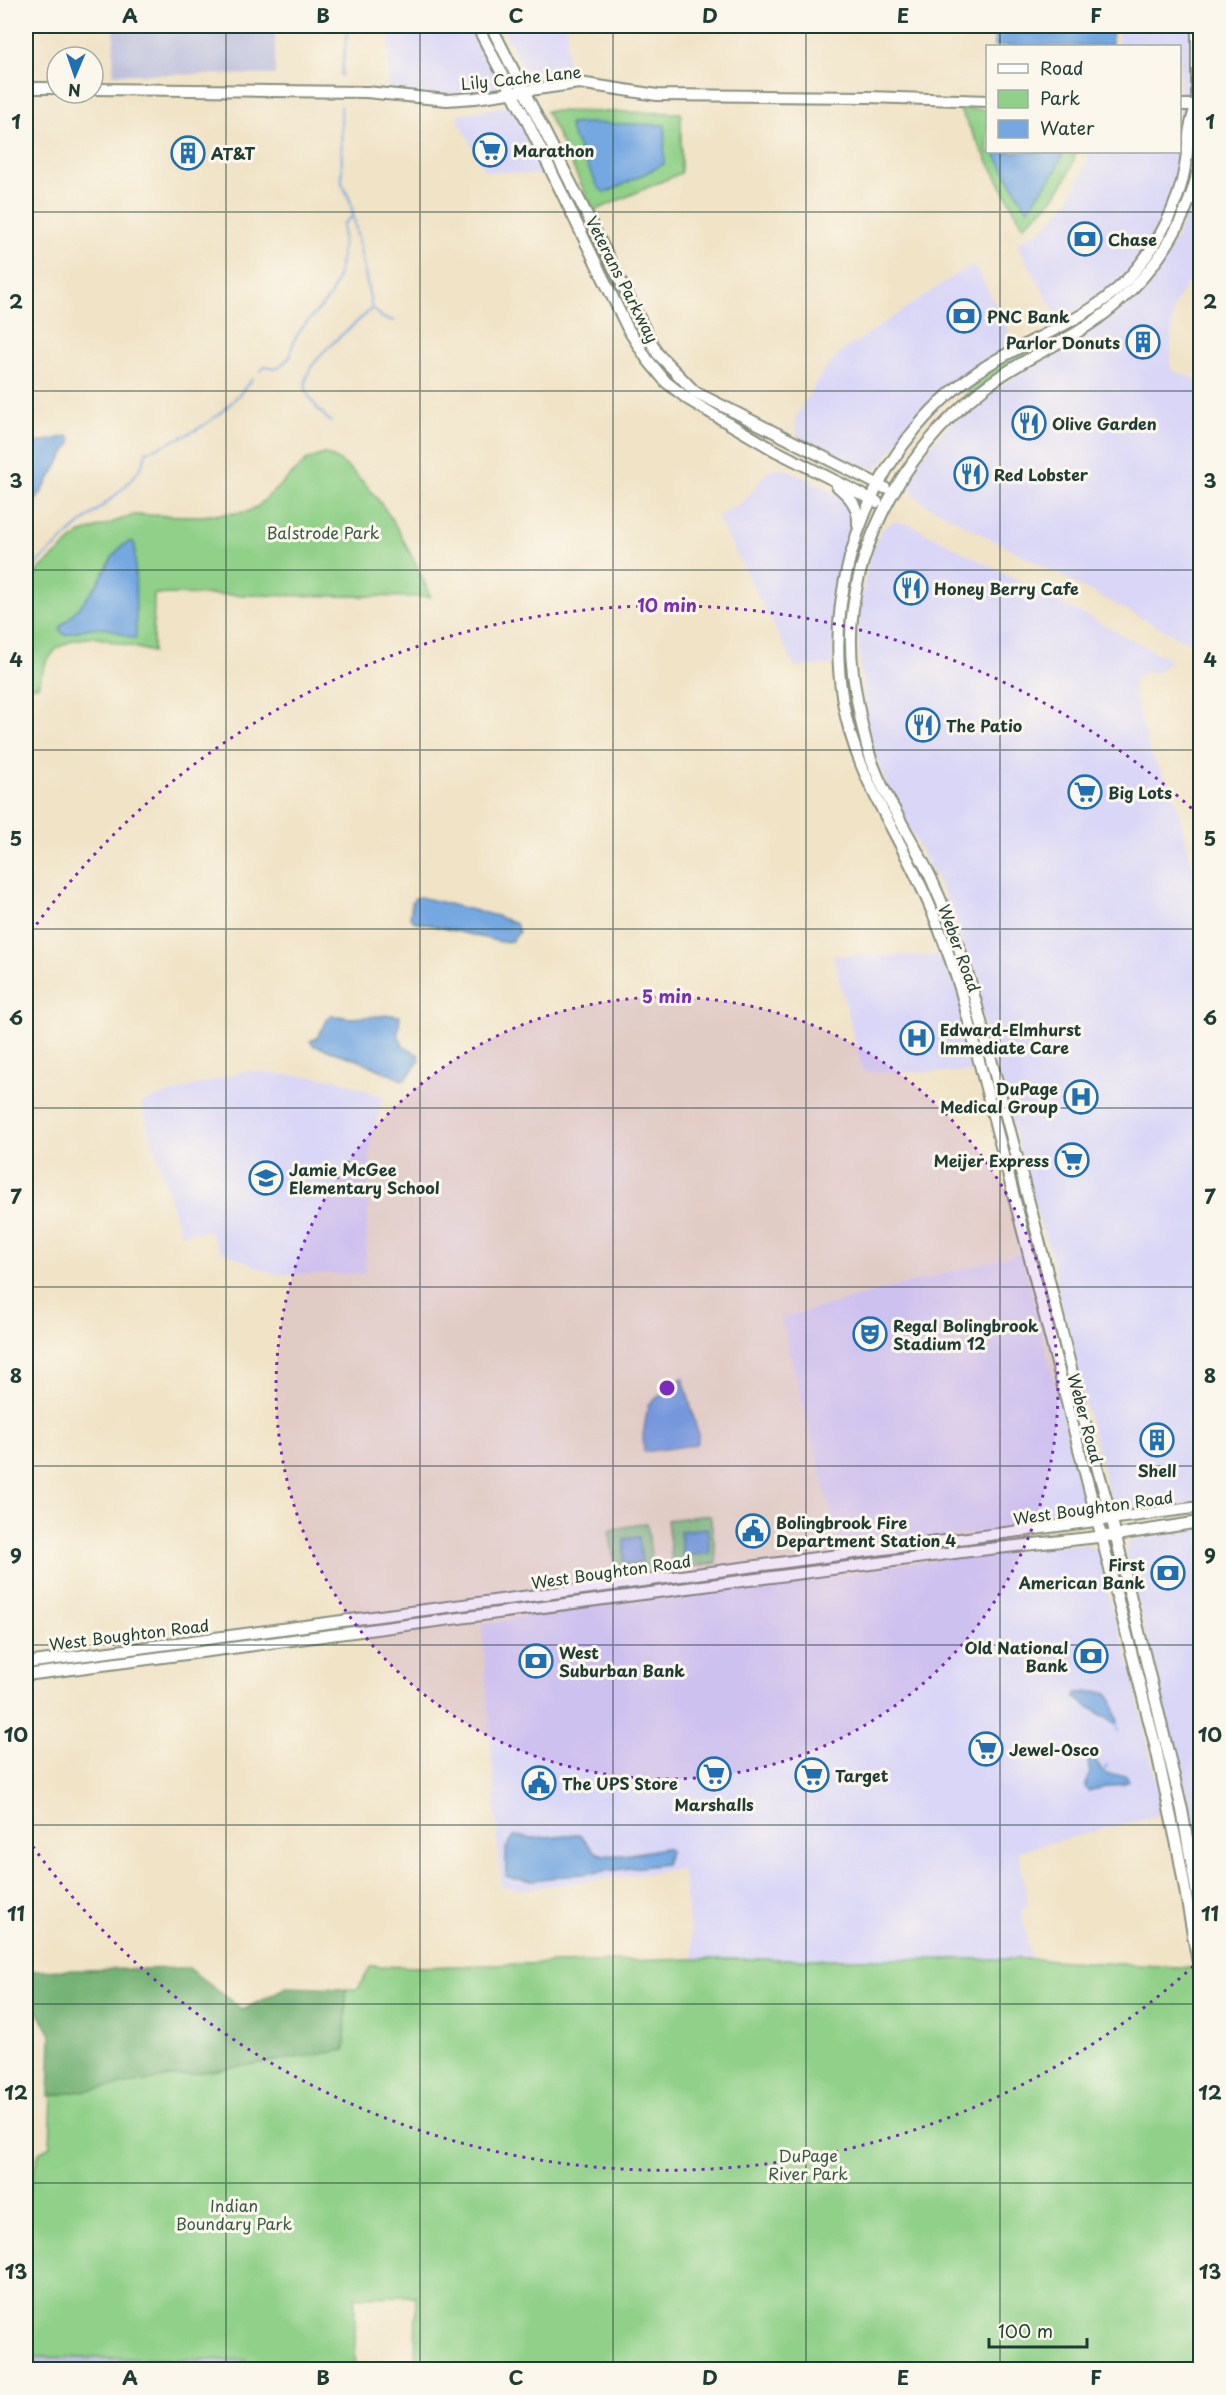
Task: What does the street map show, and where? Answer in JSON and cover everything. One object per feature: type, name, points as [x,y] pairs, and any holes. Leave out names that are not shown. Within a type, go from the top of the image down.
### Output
[{"type":"main road","name":"Veterans Parkway","points":[[477,26],[628,329],[647,359],[666,382],[689,400],[774,450],[885,507]]},
{"type":"main road","name":"Veterans Parkway","points":[[491,26],[639,323],[657,353],[695,392],[894,492]]},
{"type":"main road","name":"Weber Road","points":[[1197,26],[1197,105],[1200,118]]},
{"type":"main road","name":"Lily Cache Lane","points":[[105,89],[366,92],[447,100],[579,83],[657,95],[868,97],[986,101]]},
{"type":"main road","points":[[26,88],[45,88]]},
{"type":"main road","points":[[1181,105],[1197,105]]},
{"type":"main road","name":"Weber Road","points":[[1197,105],[1189,121],[1187,157],[1178,192],[1158,237],[1139,266],[1119,288],[1093,309],[1008,354],[964,383],[944,400],[911,437],[880,485],[857,531],[842,586],[838,637],[840,679],[850,732],[863,774],[919,882],[962,991],[1156,1748],[1178,1850],[1200,1974]]},
{"type":"main road","name":"Weber Road","points":[[1200,134],[1199,162],[1191,195],[1171,238],[1148,271],[1108,311],[1077,332],[1006,372],[964,405],[928,442],[894,492],[868,547],[855,605],[852,648],[861,723],[872,760],[894,808],[931,877],[964,961],[1116,1535],[1180,1800],[1200,1911]]},
{"type":"main road","points":[[825,476],[856,505],[857,531]]},
{"type":"main road","points":[[1053,1350],[1060,1354],[1070,1385],[1076,1389]]},
{"type":"main road","name":"West Boughton Road","points":[[26,1663],[1200,1507]]},
{"type":"main road","name":"West Boughton Road","points":[[26,1675],[962,1552],[1101,1537],[1200,1522]]},
{"type":"shaded area","points":[[114,26],[275,26],[275,75],[113,74]]},
{"type":"shaded area","points":[[390,26],[472,26],[506,90],[462,97],[388,92]]},
{"type":"shaded area","points":[[501,26],[567,26],[567,70],[527,75]]},
{"type":"shaded area","points":[[1119,26],[1200,26],[1200,115],[1181,116],[1181,45],[1118,45]]},
{"type":"shaded area","points":[[511,105],[542,166],[542,175],[485,171],[456,115]]},
{"type":"shaded area","points":[[1181,121],[1184,127],[1181,152]]},
{"type":"shaded area","points":[[1089,153],[1181,153],[1166,205],[1150,240],[1131,267],[1114,286],[1094,301],[1059,320],[1017,244],[1045,227],[1067,203],[1085,168]]},
{"type":"shaded area","points":[[1200,175],[1200,284],[1187,283],[1173,308],[1170,367],[1173,371],[1200,380],[1200,649],[925,504],[915,496],[909,486],[909,478],[912,470],[945,428],[972,404],[1120,310],[1155,273],[1177,236]]},
{"type":"shaded area","points":[[972,267],[977,270],[1006,324],[1009,339],[1005,350],[945,389],[918,415],[880,466],[873,469],[864,468],[802,440],[797,435],[796,417],[823,371],[844,350],[966,268]]},
{"type":"shaded area","points":[[778,468],[793,472],[837,495],[847,502],[852,512],[851,535],[836,598],[832,665],[795,667],[717,517],[744,501],[770,469]]},
{"type":"shaded area","points":[[894,521],[911,525],[1171,660],[1157,673],[1147,671],[1137,676],[1133,689],[1150,754],[1173,790],[1200,896],[1200,1503],[1124,1511],[1117,1508],[1111,1499],[1071,1353],[1052,1257],[1039,1220],[951,907],[889,791],[871,744],[866,720],[857,634],[867,569],[876,541],[882,529]]},
{"type":"shaded area","points":[[833,955],[942,956],[959,994],[979,1072],[863,1072]]},
{"type":"shaded area","name":"Jamie McGee Elementary School","points":[[245,1071],[336,1079],[384,1097],[371,1140],[365,1274],[272,1274],[220,1250],[209,1231],[180,1233],[141,1102]]},
{"type":"shaded area","points":[[1021,1253],[1085,1501],[1083,1510],[1076,1517],[1052,1523],[841,1551],[781,1318]]},
{"type":"shaded area","points":[[1200,1527],[1200,1881],[1181,1763],[1168,1726],[1125,1550],[1128,1543],[1136,1538]]},
{"type":"shaded area","points":[[1086,1544],[1099,1553],[1106,1573],[1108,1597],[1130,1664],[1163,1814],[1018,1851],[1028,1904],[1021,1911],[1031,1959],[694,1959],[682,1869],[519,1890],[501,1886],[482,1625],[562,1609],[648,1601],[684,1593],[761,1583],[841,1576],[878,1567]]},
{"type":"shaded area","points":[[26,2357],[247,2360],[247,2370],[26,2370]]},
{"type":"green space","points":[[959,108],[986,110],[986,153],[1076,153],[1073,164],[1057,194],[1023,226]]},
{"type":"green space","points":[[546,111],[681,113],[681,173],[594,211]]},
{"type":"green space","points":[[1091,316],[1093,318],[966,398],[964,396],[992,368]]},
{"type":"green space","name":"Balstrode Park","points":[[324,454],[348,467],[380,501],[399,532],[431,597],[154,594],[153,652],[94,637],[73,640],[57,648],[46,662],[38,686],[26,686],[26,581],[79,534],[134,515],[201,516],[247,512],[258,506],[307,460]]},
{"type":"green space","points":[[843,626],[845,626],[847,650],[869,768],[861,754],[850,719],[845,680]]},
{"type":"green space","points":[[710,1515],[717,1563],[673,1569],[667,1520]]},
{"type":"green space","points":[[647,1523],[653,1571],[617,1577],[609,1530]]},
{"type":"green space","name":"DuPage River Park","points":[[694,1959],[1031,1959],[1194,1968],[1200,2003],[1200,2369],[415,2369],[416,2296],[355,2297],[355,2369],[247,2369],[246,2360],[26,2357],[26,2202],[39,2152],[50,2146],[52,2095],[345,2050],[346,1989],[358,1989],[371,1966],[422,1967]]},
{"type":"green space","points":[[188,1968],[243,2010],[286,1987],[346,1989],[345,2050],[49,2096],[51,2035],[26,1990],[26,1971]]},
{"type":"water","points":[[995,26],[1013,26],[1026,33],[1032,33],[1073,30],[1081,26],[1113,26],[1112,45],[994,45]]},
{"type":"water","points":[[569,124],[665,125],[664,164],[604,192],[598,187],[573,137]]},
{"type":"water","points":[[995,153],[1064,153],[1054,174],[1028,209]]},
{"type":"water","points":[[68,436],[71,443],[39,496],[26,512],[26,445]]},
{"type":"water","points":[[132,541],[135,545],[136,639],[107,628],[89,628],[65,635],[60,630],[61,626],[91,592],[119,548]]},
{"type":"water","points":[[420,897],[497,916],[516,924],[519,932],[512,941],[501,942],[413,921],[410,917],[412,902],[415,898]]},
{"type":"water","points":[[330,1015],[351,1018],[400,1016],[398,1034],[403,1046],[419,1055],[420,1060],[405,1080],[402,1080],[361,1061],[313,1045],[310,1041],[317,1038]]},
{"type":"water","points":[[683,1377],[698,1442],[694,1445],[644,1452],[643,1435],[648,1405]]},
{"type":"water","points":[[707,1528],[710,1553],[683,1556],[680,1531]]},
{"type":"water","points":[[639,1537],[642,1563],[624,1565],[624,1539]]},
{"type":"water","points":[[1076,1693],[1107,1693],[1112,1700],[1118,1722],[1114,1723],[1075,1698]]},
{"type":"water","points":[[1091,1758],[1096,1760],[1103,1773],[1126,1776],[1129,1780],[1125,1783],[1088,1791],[1085,1787],[1090,1775],[1088,1761]]},
{"type":"water","points":[[577,1834],[592,1849],[604,1855],[621,1855],[666,1848],[670,1851],[665,1864],[533,1880],[506,1876],[506,1848],[514,1836],[533,1838]]},
{"type":"waterway","points":[[341,76],[348,26]]},
{"type":"waterway","points":[[341,107],[342,183],[350,200],[372,308],[383,318],[394,321]]},
{"type":"waterway","points":[[260,371],[266,366],[277,369],[291,356],[292,347],[300,331],[331,294],[340,269],[343,224],[353,216]]},
{"type":"waterway","points":[[331,422],[310,398],[306,389],[306,379],[311,367],[330,345],[372,308]]},
{"type":"waterway","points":[[26,573],[126,485],[143,463],[146,452],[179,439],[217,416],[252,379]]},
{"type":"waterway","points":[[1116,1722],[1118,1731]]},
{"type":"waterway","points":[[1103,1773],[1107,1765]]},
{"type":"place","name":"Marathon","points":[[490,150]]},
{"type":"place","name":"AT&T","points":[[188,153]]},
{"type":"place","name":"Chase","points":[[1085,239]]},
{"type":"place","name":"PNC Bank","points":[[964,316]]},
{"type":"place","name":"Parlor Donuts","points":[[1143,342]]},
{"type":"place","name":"Olive Garden","points":[[1029,423]]},
{"type":"place","name":"Red Lobster","points":[[971,474]]},
{"type":"place","name":"Honey Berry Cafe","points":[[911,588]]},
{"type":"place","name":"The Patio","points":[[923,725]]},
{"type":"place","name":"Big Lots","points":[[1085,792]]},
{"type":"place","name":"Edward-Elmhurst Immediate Care","points":[[917,1038]]},
{"type":"place","name":"DuPage Medical Group","points":[[1081,1097]]},
{"type":"place","name":"Meijer Express","points":[[1072,1160]]},
{"type":"place","name":"Jamie McGee Elementary School","points":[[266,1178]]},
{"type":"place","name":"Regal Bolingbrook Stadium 12","points":[[870,1334]]},
{"type":"place","name":"Shell","points":[[1157,1440]]},
{"type":"place","name":"Bolingbrook Fire Department Station 4","points":[[753,1531]]},
{"type":"place","name":"First American Bank","points":[[1168,1573]]},
{"type":"place","name":"Old National Bank","points":[[1091,1656]]},
{"type":"place","name":"West Suburban Bank","points":[[536,1661]]},
{"type":"place","name":"Jewel-Osco","points":[[986,1749]]},
{"type":"place","name":"Marshalls","points":[[714,1774]]},
{"type":"place","name":"Target","points":[[812,1775]]},
{"type":"place","name":"The UPS Store","points":[[539,1783]]},
{"type":"park label","name":"Indian Boundary Park","points":[[234,2214]]}]
